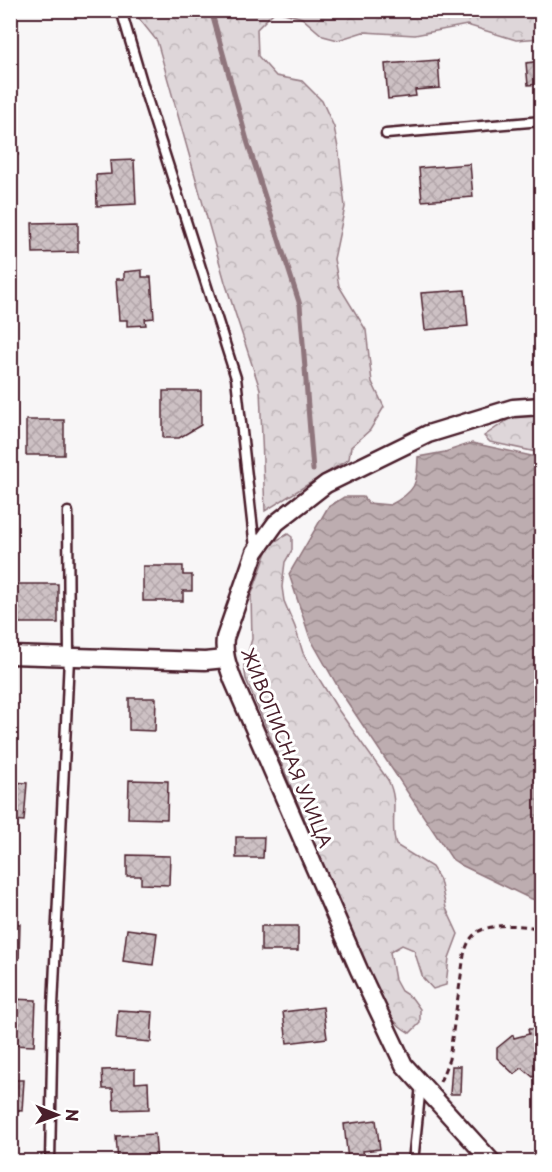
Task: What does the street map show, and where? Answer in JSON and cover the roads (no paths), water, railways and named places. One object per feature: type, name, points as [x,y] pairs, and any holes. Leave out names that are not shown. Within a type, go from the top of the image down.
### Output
[{"type":"street","name":"ЖИВОПИСНАЯ УЛИЦА","points":[[492,1161],[404,1065],[359,970],[225,659],[225,638],[255,552],[276,523],[334,479],[428,434],[513,408],[542,406]]},
{"type":"street","points":[[10,655],[205,661],[225,659]]},
{"type":"lane","points":[[121,10],[236,378],[255,552]]},
{"type":"lane","points":[[386,134],[542,121]]},
{"type":"lane","points":[[50,1161],[53,1007],[69,658],[68,512]]},
{"type":"lane","points":[[413,1161],[427,1091]]},
{"type":"water","points":[[472,443],[541,458],[541,902],[452,859],[342,694],[310,638],[289,574],[328,507],[344,497],[363,497],[368,503],[390,505],[405,496],[416,481],[418,457],[445,452]]},
{"type":"waterway","points":[[211,10],[248,144],[300,305],[313,470]]}]
